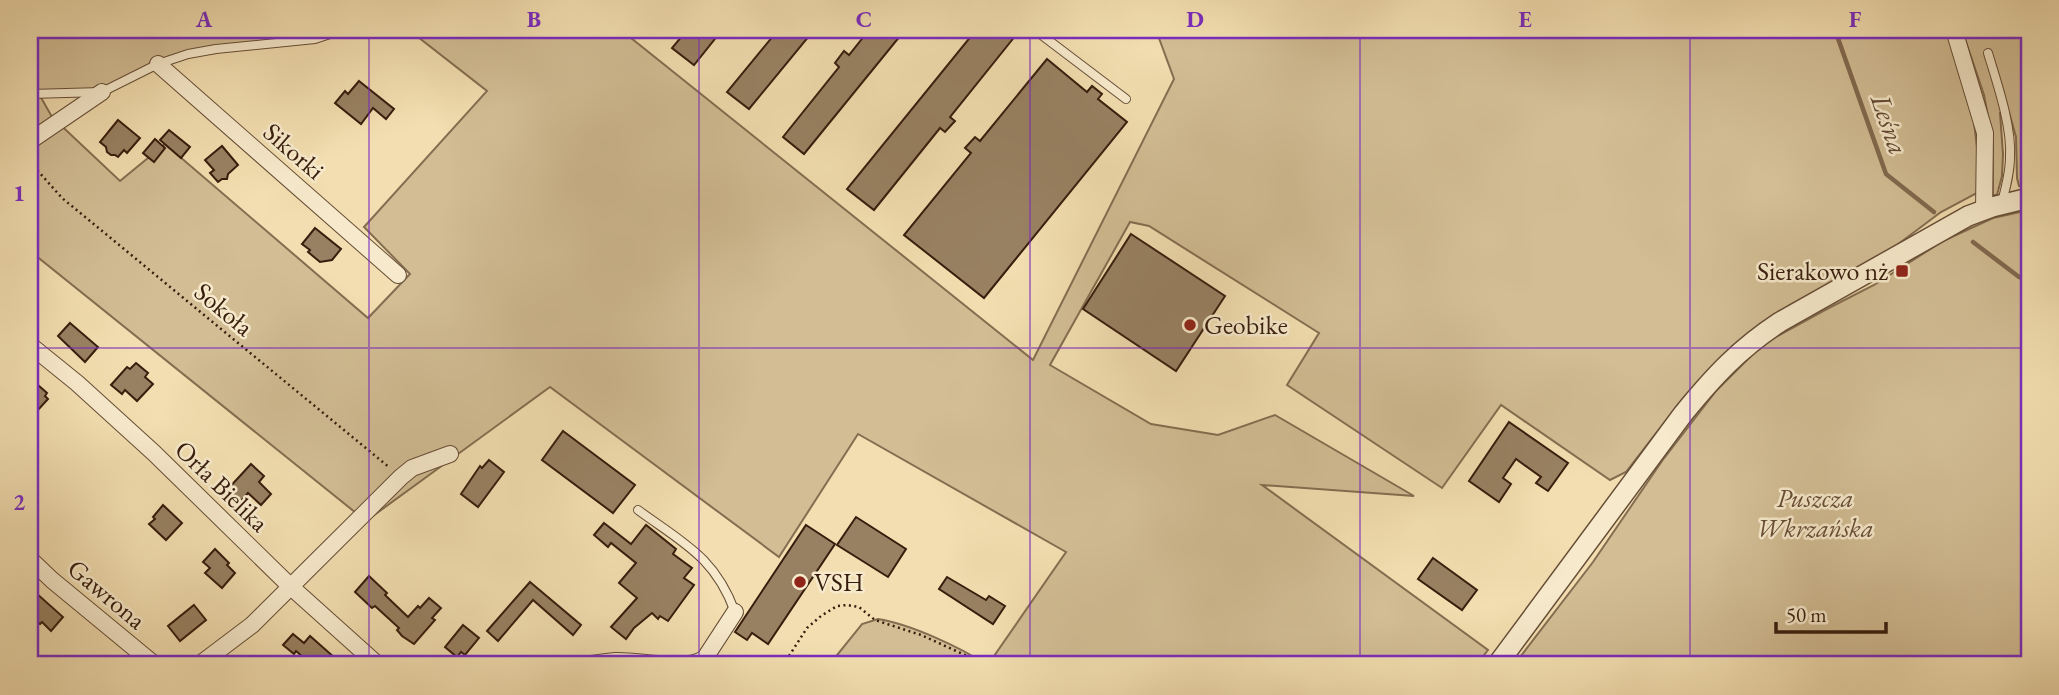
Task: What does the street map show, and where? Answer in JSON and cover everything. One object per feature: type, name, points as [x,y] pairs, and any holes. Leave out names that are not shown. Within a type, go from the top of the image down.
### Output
[{"type":"street","points":[[1954,30],[1985,133],[1993,207]]},
{"type":"street","name":"Sikorki","points":[[158,64],[398,275]]},
{"type":"street","points":[[30,141],[102,92]]},
{"type":"street","points":[[1497,665],[1683,414],[1734,356],[1780,322],[1947,227],[1993,207],[2029,198]]},
{"type":"street","name":"Orła Bielika","points":[[30,345],[77,383],[290,586],[378,665]]},
{"type":"street","points":[[199,665],[252,625],[401,477],[412,468],[450,454]]},
{"type":"street","name":"Gawrona","points":[[30,559],[155,665]]},
{"type":"street","points":[[582,665],[616,661],[685,665],[699,663],[735,612]]},
{"type":"lane","points":[[30,94],[102,92],[158,64],[188,54],[315,39],[342,30]]},
{"type":"lane","points":[[1035,30],[1126,99]]},
{"type":"lane","points":[[1988,53],[2001,97],[2011,155],[2008,179],[1993,207]]},
{"type":"lane","points":[[638,510],[701,555],[719,577],[730,596],[735,612]]},
{"type":"path","name":"Sokoła","points":[[30,162],[62,198],[401,477]]},
{"type":"path","points":[[769,665],[789,656],[807,628],[821,616],[837,606],[847,606],[859,607],[875,620],[921,635],[987,665]]},
{"type":"green space","points":[[30,30],[342,30],[315,39],[188,54],[102,92],[39,94],[52,117],[120,181],[165,144],[368,318],[410,274],[364,227],[487,91],[409,30],[621,30],[1033,360],[1174,79],[1156,30],[1948,30],[1972,106],[1979,164],[1977,193],[1941,212],[1881,257],[1790,305],[1732,348],[1684,397],[1626,472],[1610,480],[1501,405],[1442,488],[1287,385],[1319,333],[1149,226],[1130,222],[1050,365],[1151,424],[1218,435],[1275,415],[1414,496],[1262,485],[1488,650],[1476,665],[1003,665],[992,659],[1066,552],[858,434],[779,557],[550,387],[366,521],[30,251]]},
{"type":"green space","points":[[1962,30],[2029,30],[2029,186],[2019,186],[2016,137],[2009,112],[2000,113],[2002,176],[1997,195],[1993,195],[1993,142],[1984,95]]},
{"type":"green space","name":"Puszcza Wkrzańska","points":[[2029,210],[2029,665],[1514,665],[1593,562],[1662,461],[1716,391],[1763,344],[1874,285],[1943,241],[1993,218]]},
{"type":"green space","points":[[878,619],[934,637],[987,665],[829,665],[862,624]]},
{"type":"building","points":[[687,30],[722,30],[694,65],[672,48]]},
{"type":"building","points":[[778,30],[814,30],[749,109],[727,92]]},
{"type":"building","points":[[869,30],[905,30],[804,154],[783,137],[839,67],[835,63],[844,51],[849,55]]},
{"type":"building","points":[[976,30],[1020,30],[950,117],[955,121],[945,132],[940,128],[874,210],[847,189]]},
{"type":"building","points":[[1047,59],[1087,92],[1092,86],[1102,94],[1098,99],[1127,122],[984,298],[904,235],[971,153],[965,148],[975,137],[980,141]]},
{"type":"building","points":[[359,81],[394,109],[386,119],[373,108],[361,124],[335,103],[345,91],[348,94]]},
{"type":"building","points":[[118,120],[140,138],[127,153],[124,150],[118,157],[107,152],[100,142]]},
{"type":"building","points":[[169,130],[190,147],[181,158],[160,140]]},
{"type":"building","points":[[155,139],[165,148],[154,162],[143,153]]},
{"type":"building","points":[[222,146],[238,165],[228,174],[227,179],[218,182],[210,173],[214,170],[205,160]]},
{"type":"building","points":[[315,228],[341,249],[332,260],[320,262],[302,244]]},
{"type":"building","points":[[1131,234],[1225,296],[1176,371],[1083,309]]},
{"type":"building","points":[[70,323],[98,347],[85,362],[58,336]]},
{"type":"building","points":[[136,363],[148,373],[145,377],[153,384],[137,401],[125,390],[122,394],[111,385],[127,367],[130,369]]},
{"type":"building","points":[[30,378],[47,393],[45,396],[48,399],[37,411],[30,403]]},
{"type":"building","points":[[1509,422],[1568,463],[1548,491],[1536,483],[1541,477],[1516,459],[1503,478],[1511,484],[1499,502],[1469,481]]},
{"type":"building","points":[[563,431],[635,485],[613,513],[542,460]]},
{"type":"building","points":[[489,460],[504,472],[478,507],[461,494],[480,466],[482,468]]},
{"type":"building","points":[[251,464],[264,476],[259,482],[271,494],[261,505],[248,493],[240,502],[227,490]]},
{"type":"building","points":[[163,505],[182,523],[166,540],[149,524]]},
{"type":"building","points":[[856,517],[906,549],[888,577],[837,545]]},
{"type":"building","points":[[604,523],[631,544],[646,525],[676,549],[673,554],[692,568],[684,578],[694,585],[668,621],[660,616],[658,619],[652,613],[634,628],[626,639],[611,627],[637,598],[619,583],[636,563],[611,543],[608,547],[594,535]]},
{"type":"building","points":[[806,525],[835,544],[768,644],[752,633],[747,640],[735,632]]},
{"type":"building","points":[[215,549],[235,573],[222,588],[205,573],[210,568],[203,562]]},
{"type":"building","points":[[1433,558],[1477,590],[1462,610],[1418,579]]},
{"type":"building","points":[[369,576],[408,617],[429,598],[441,608],[432,618],[435,620],[414,644],[402,636],[397,630],[399,628],[375,606],[372,608],[355,592]]},
{"type":"building","points":[[947,577],[986,600],[989,596],[1005,606],[993,624],[939,589]]},
{"type":"building","points":[[530,582],[581,625],[573,635],[533,600],[498,641],[487,631]]},
{"type":"building","points":[[36,593],[63,617],[51,631],[30,615],[30,601]]},
{"type":"building","points":[[194,605],[206,620],[180,641],[168,626]]},
{"type":"building","points":[[463,625],[479,638],[465,655],[461,652],[457,657],[445,647]]},
{"type":"building","points":[[293,634],[304,643],[310,636],[335,658],[329,665],[312,665],[296,651],[294,654],[283,645]]},
{"type":"waterway","name":"Leśna","points":[[1835,30],[1886,174],[1934,212]]},
{"type":"waterway","name":"Leśna","points":[[1973,242],[2019,277],[2029,279]]},
{"type":"place","name":"Sierakowo nż","points":[[1902,271]]},
{"type":"place","name":"Geobike","points":[[1190,325]]},
{"type":"place","name":"VSH","points":[[800,582]]}]
